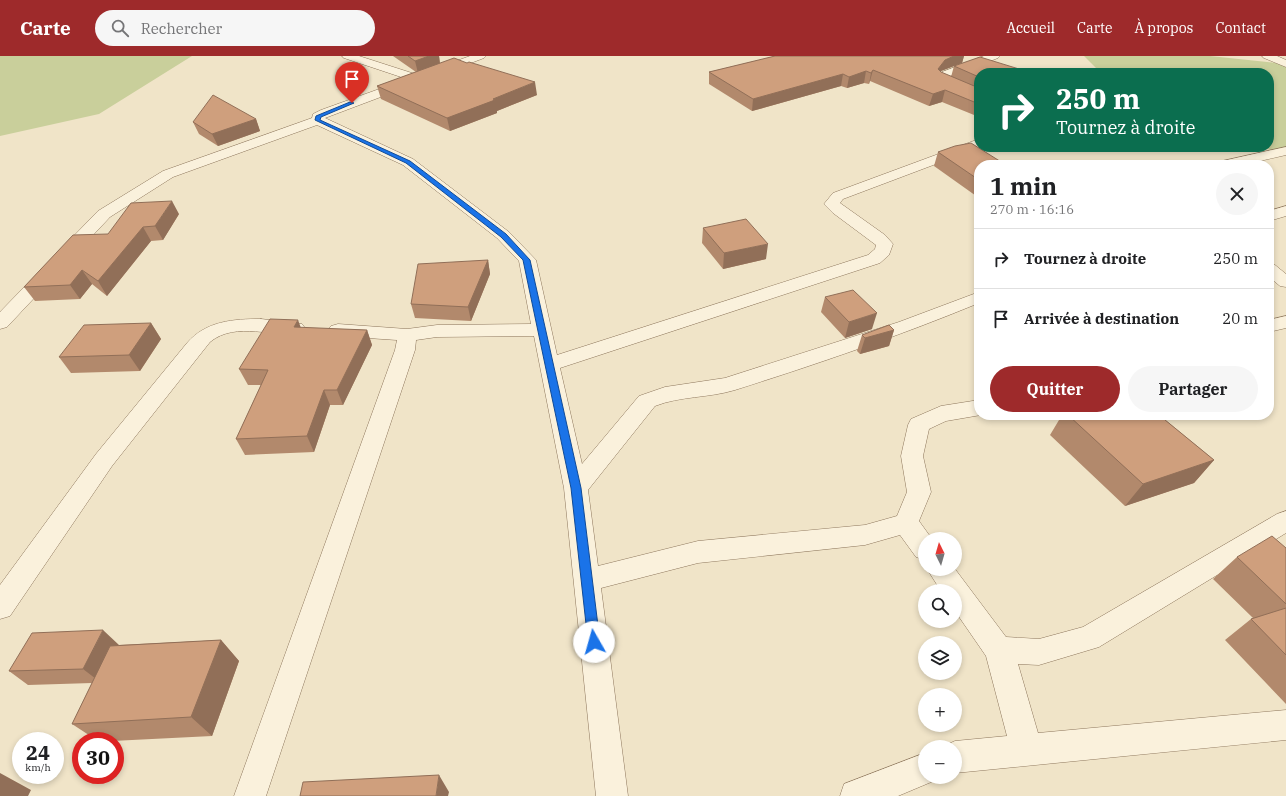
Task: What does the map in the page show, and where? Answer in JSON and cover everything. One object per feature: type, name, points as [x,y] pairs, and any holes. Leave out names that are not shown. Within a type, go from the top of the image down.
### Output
[{"type":"street","points":[[348,56],[417,78]]},
{"type":"street","points":[[0,323],[104,214],[168,174],[318,120],[318,117],[325,113],[480,56]]},
{"type":"street","points":[[974,94],[942,80],[946,74],[994,56]]},
{"type":"street","points":[[1268,56],[1286,64]]},
{"type":"street","points":[[318,120],[408,162],[504,235],[527,260],[576,488],[612,796]]},
{"type":"street","points":[[550,364],[874,259],[883,251],[885,244],[832,204],[838,196],[974,145]]},
{"type":"street","points":[[1246,160],[1286,151]]},
{"type":"street","points":[[1274,215],[1286,211]]},
{"type":"street","points":[[1274,273],[1286,282]]},
{"type":"street","points":[[576,488],[647,401],[664,394],[728,385],[906,326],[974,299]]},
{"type":"street","points":[[1274,325],[1286,322]]},
{"type":"street","points":[[0,607],[139,414],[205,336],[225,328],[254,325],[407,334],[437,331],[542,330]]},
{"type":"street","points":[[250,796],[405,350],[407,334]]},
{"type":"street","points":[[906,523],[918,492],[912,456],[918,425],[941,414],[974,409]]},
{"type":"street","points":[[999,650],[1039,652],[1089,638],[1286,521]]},
{"type":"street","points":[[587,580],[698,552],[865,535],[906,523]]},
{"type":"street","points":[[906,523],[918,539]]},
{"type":"street","points":[[945,576],[999,650],[1027,750]]},
{"type":"street","points":[[962,756],[1286,725]]},
{"type":"street","points":[[856,796],[918,772]]},
{"type":"green space","points":[[0,56],[192,56],[99,114],[0,136]]},
{"type":"green space","points":[[1084,56],[1210,56],[1286,64],[1286,155],[1274,151],[1274,68],[1096,68]]},
{"type":"building","points":[[408,56],[429,56],[415,61]]},
{"type":"building","points":[[775,56],[954,56],[945,60],[938,69],[941,72],[974,86],[974,102],[945,90],[933,94],[873,70],[871,73],[866,71],[849,77],[843,74],[753,99],[709,72]]},
{"type":"building","points":[[980,57],[1016,68],[974,68],[974,75],[954,66]]},
{"type":"building","points":[[454,58],[535,82],[493,99],[495,100],[447,118],[377,86]]},
{"type":"building","points":[[213,95],[256,119],[212,134],[193,122]]},
{"type":"building","points":[[971,143],[974,145],[974,152],[985,152],[998,160],[974,160],[974,177],[938,152],[955,146]]},
{"type":"building","points":[[172,201],[155,226],[143,227],[98,281],[82,270],[70,285],[24,287],[73,235],[108,234],[131,203]]},
{"type":"building","points":[[746,219],[768,244],[724,253],[703,228]]},
{"type":"building","points":[[488,260],[468,307],[411,304],[418,264]]},
{"type":"building","points":[[853,290],[877,313],[849,322],[825,297]]},
{"type":"building","points":[[270,319],[298,320],[294,327],[367,330],[337,390],[324,390],[307,436],[236,439],[268,370],[239,369]]},
{"type":"building","points":[[151,323],[129,355],[59,357],[84,325]]},
{"type":"building","points":[[889,325],[894,330],[865,338],[862,335]]},
{"type":"building","points":[[1073,420],[1165,420],[1214,460],[1143,484]]},
{"type":"building","points":[[1272,536],[1286,548],[1286,604],[1237,557]]},
{"type":"building","points":[[1286,608],[1286,655],[1251,619]]},
{"type":"building","points":[[103,630],[83,669],[9,671],[32,633]]},
{"type":"building","points":[[221,640],[191,717],[72,724],[110,646]]},
{"type":"building","points":[[439,775],[436,796],[300,796],[303,782]]},
{"type":"route","points":[[352,103],[325,113],[318,117],[318,120],[408,162],[504,235],[527,260],[576,488],[594,642]]}]
